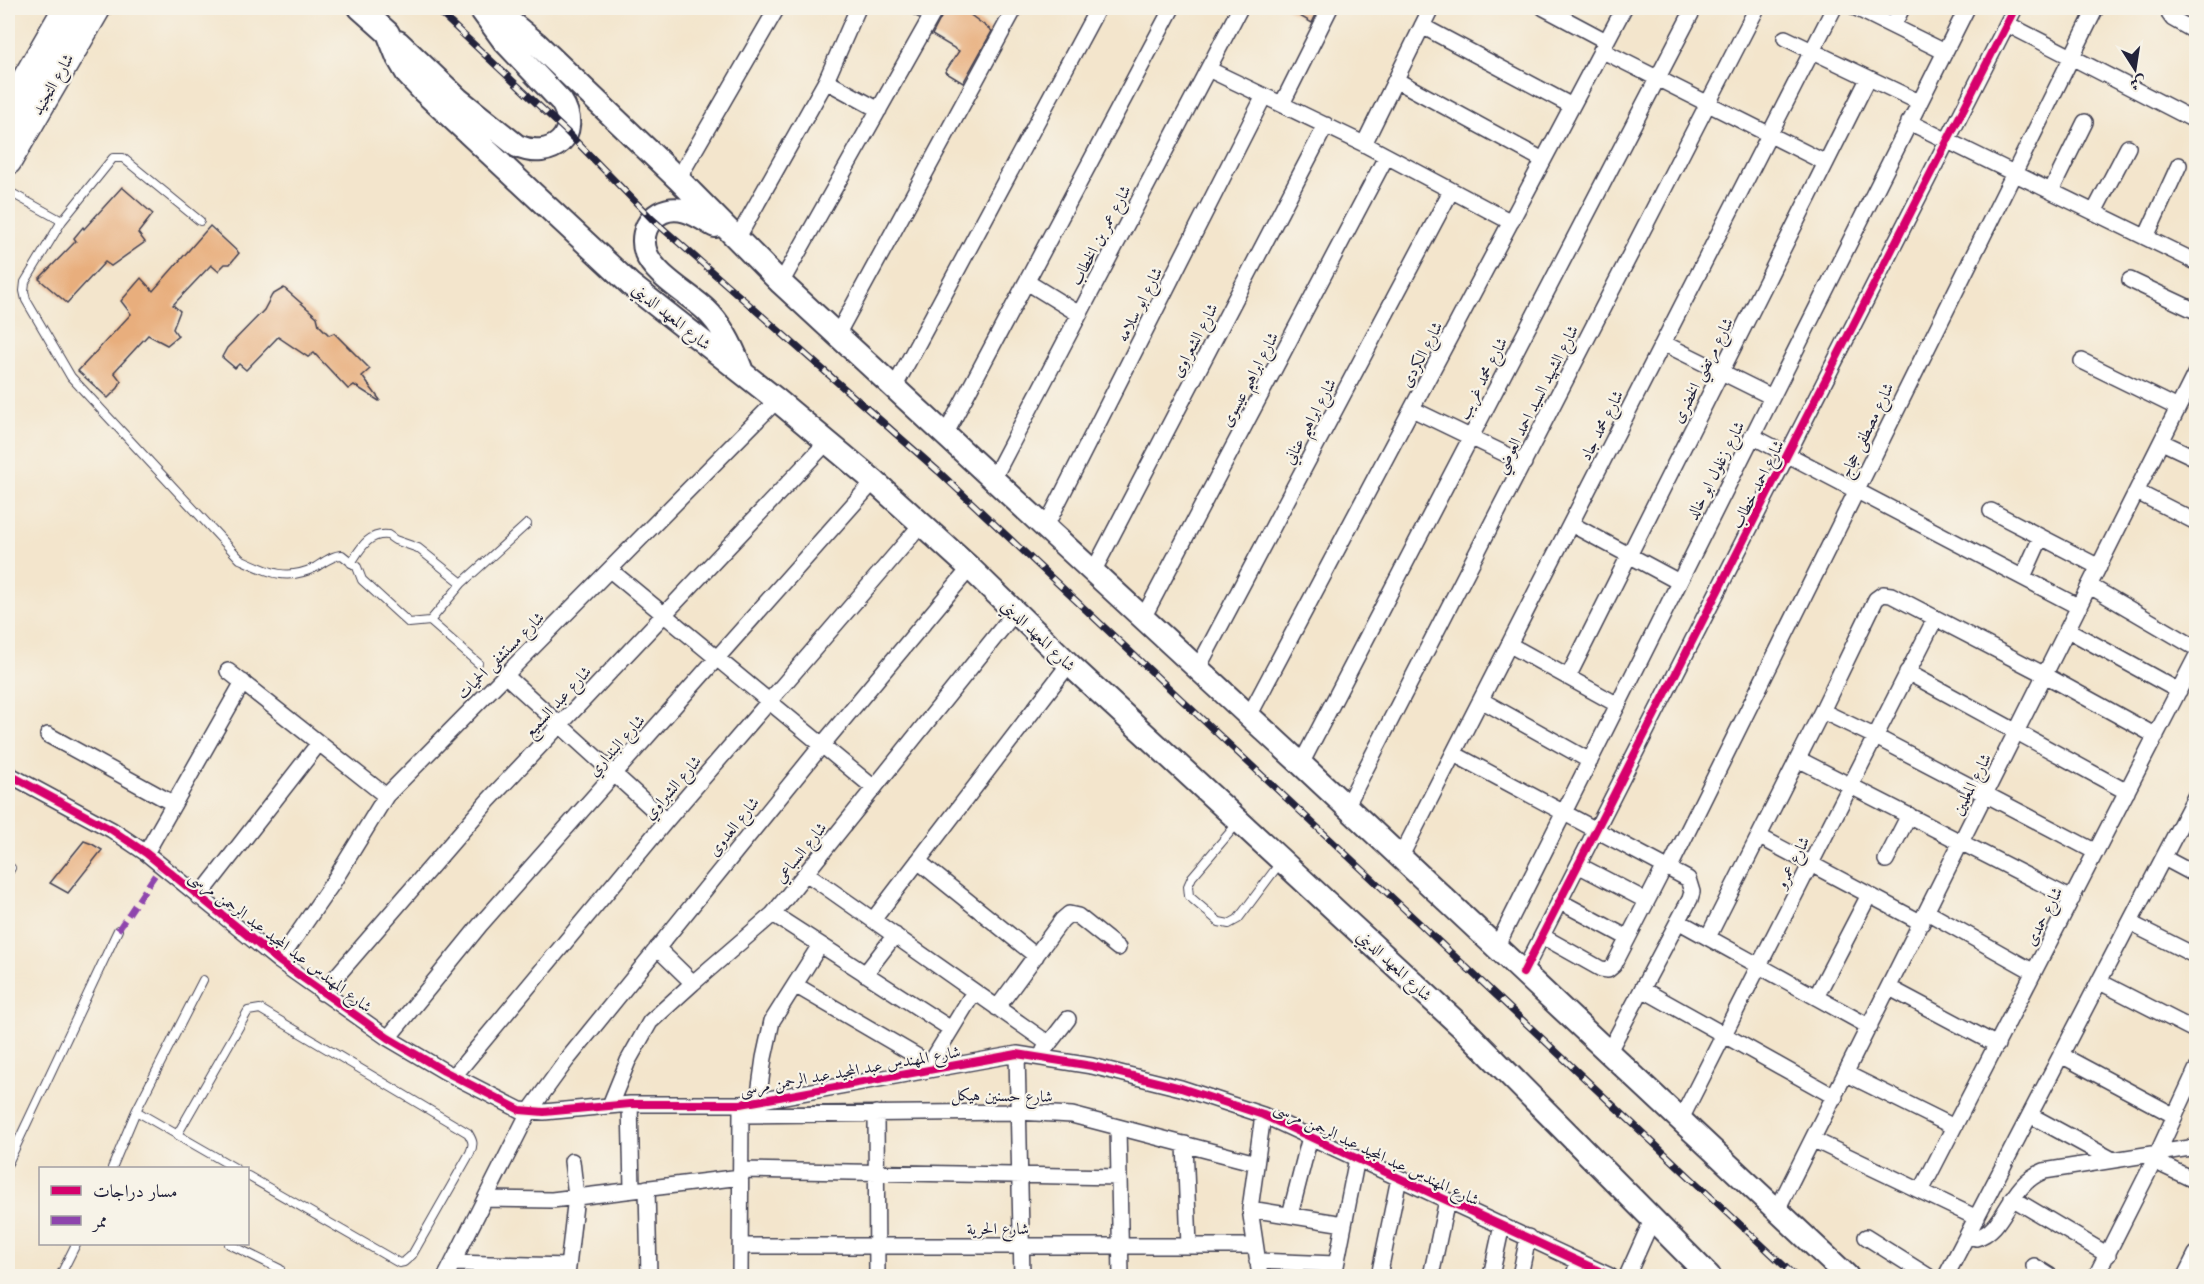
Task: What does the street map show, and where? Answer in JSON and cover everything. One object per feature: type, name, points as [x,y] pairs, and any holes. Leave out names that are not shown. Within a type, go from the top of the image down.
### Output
[{"type":"highway","name":"شارع التجنيد","points":[[8,110],[67,8]]},
{"type":"highway","points":[[8,127],[77,8]]},
{"type":"highway","points":[[8,148],[89,8]]},
{"type":"highway","name":"شارع التجنيد","points":[[8,161],[97,8]]},
{"type":"main road","name":"شارع المعهد الديني","points":[[360,8],[388,33],[398,58],[422,90],[631,285],[874,480],[970,568],[1069,664],[1466,1031],[1709,1276]]},
{"type":"main road","points":[[388,33],[458,99],[517,146],[539,152],[551,149],[567,132],[569,121],[567,110],[504,41],[480,8]]},
{"type":"main road","points":[[493,8],[536,44],[678,179],[781,283],[1301,764],[1776,1212],[1847,1276]]},
{"type":"main road","points":[[737,239],[688,211],[674,209],[661,212],[652,219],[645,234],[644,244],[650,261],[658,270],[708,311],[722,330],[743,373]]},
{"type":"street","points":[[678,179],[777,8]]},
{"type":"street","points":[[737,239],[826,81],[858,8]]},
{"type":"street","points":[[837,335],[1015,8]]},
{"type":"street","points":[[894,388],[1098,8]]},
{"type":"street","points":[[945,435],[1172,8]]},
{"type":"street","name":"شارع عمر بن الخطاب","points":[[993,479],[1240,8]]},
{"type":"street","points":[[1282,104],[1330,8]]},
{"type":"street","points":[[1364,144],[1431,8]]},
{"type":"street","points":[[1544,8],[1657,78],[1826,163]]},
{"type":"street","name":"شارع الكردى","points":[[1250,717],[1624,8]]},
{"type":"street","name":"شارع محمد غريب","points":[[1301,764],[1694,8]]},
{"type":"street","name":"شارع الشهيد السيد احمد العوضي","points":[[1346,807],[1757,8]]},
{"type":"street","name":"شارع محمد جاد","points":[[1400,858],[1834,8]]},
{"type":"street","points":[[1856,8],[1945,51]]},
{"type":"street","points":[[1893,26],[1902,8]]},
{"type":"street","name":"شارع زغلول ابو خالد","points":[[1496,948],[1967,8]]},
{"type":"street","name":"شارع احمد خطاب","points":[[1523,973],[2015,8]]},
{"type":"street","name":"شارع مصطفى حجاج","points":[[1542,936],[1605,970],[1611,968],[1667,867],[2096,8]]},
{"type":"street","points":[[781,283],[879,110],[929,10]]},
{"type":"street","points":[[2171,11],[2176,22],[2196,33]]},
{"type":"street","points":[[2007,24],[2196,121]]},
{"type":"street","points":[[1422,26],[1572,106]]},
{"type":"street","points":[[1785,38],[1919,102]]},
{"type":"street","points":[[1208,69],[1364,144],[1511,222]]},
{"type":"street","name":"شارع مرتضي الخضرى","points":[[1568,677],[1868,78]]},
{"type":"street","points":[[1396,80],[1543,160]]},
{"type":"street","points":[[826,81],[879,110]]},
{"type":"street","name":"شارع ابو سلامه","points":[[1045,528],[1264,96]]},
{"type":"street","points":[[1909,122],[2196,261]]},
{"type":"street","points":[[2051,191],[2085,122]]},
{"type":"street","name":"شارع الشعراوى","points":[[1093,572],[1326,125]]},
{"type":"street","points":[[2094,212],[2128,147]]},
{"type":"street","name":"شارع ابراهيم عيسوى","points":[[1143,618],[1386,156]]},
{"type":"street","points":[[2146,237],[2180,165]]},
{"type":"street","name":"شارع ابراهيم عناني","points":[[1198,669],[1451,191]]},
{"type":"street","points":[[2130,280],[2196,311]]},
{"type":"street","points":[[1027,282],[1079,314]]},
{"type":"street","points":[[1663,344],[1772,397]]},
{"type":"street","points":[[2082,360],[2178,408]]},
{"type":"street","name":"شارع المعلمين","points":[[1776,1212],[2196,372]]},
{"type":"street","name":"شارع مستشفى الحميات","points":[[279,961],[332,884],[386,796],[777,400]]},
{"type":"street","points":[[1412,409],[1524,463]]},
{"type":"street","points":[[1752,436],[2079,607]]},
{"type":"street","name":"شارع عبد السميع","points":[[322,993],[488,801],[827,442]]},
{"type":"street","points":[[2162,442],[2196,458]]},
{"type":"street","name":"شارع البنداري","points":[[388,1038],[480,925],[874,480]]},
{"type":"street","points":[[2137,492],[2196,522]]},
{"type":"street","points":[[1991,511],[2099,567]]},
{"type":"street","points":[[1571,524],[1679,582]]},
{"type":"street","name":"شارع الشبراوي","points":[[454,1076],[666,821],[921,525]]},
{"type":"street","points":[[2023,577],[2041,537]]},
{"type":"street","name":"شارع العدوى","points":[[449,1270],[529,1112],[566,1060],[822,745],[970,568]]},
{"type":"street","points":[[610,570],[874,788]]},
{"type":"street","points":[[2090,586],[2196,648]]},
{"type":"street","points":[[1708,937],[1880,595],[1891,595],[2156,736]]},
{"type":"street","name":"شارع السباعي","points":[[610,1105],[628,1061],[650,1022],[773,914],[1015,612]]},
{"type":"street","name":"شارع عمرو","points":[[1680,1121],[1935,619]]},
{"type":"street","points":[[2068,630],[2179,691]]},
{"type":"street","points":[[1510,645],[1618,705]]},
{"type":"street","name":"شارع حمدى","points":[[1921,1191],[2196,657]]},
{"type":"street","points":[[873,920],[1069,664]]},
{"type":"street","points":[[228,670],[386,796]]},
{"type":"street","points":[[1907,672],[2127,792]]},
{"type":"street","points":[[505,675],[666,821]]},
{"type":"street","points":[[146,853],[243,682]]},
{"type":"street","points":[[1481,700],[1590,761]]},
{"type":"street","points":[[1822,711],[2096,852]]},
{"type":"street","points":[[48,735],[174,804]]},
{"type":"street","points":[[199,897],[319,743]]},
{"type":"street","points":[[1454,754],[1688,879],[1691,885],[1690,899],[1608,1053]]},
{"type":"street","points":[[1798,759],[2072,898]]},
{"type":"street","name":"شارع المهندس عبد المجيد عبد الرحمن مرسى","points":[[10,775],[112,830],[146,853],[279,961],[388,1038],[509,1105],[529,1112],[630,1104],[741,1109],[758,1101],[934,1066],[1017,1054],[1092,1066],[1180,1088],[1263,1115],[1610,1276]]},
{"type":"street","points":[[1946,1276],[2196,795]]},
{"type":"street","points":[[1886,860],[1909,815]]},
{"type":"street","points":[[1760,837],[1869,895],[1924,918],[2034,972]]},
{"type":"street","points":[[2164,858],[2196,875]]},
{"type":"street","points":[[918,861],[1035,957]]},
{"type":"street","points":[[1578,865],[1647,901]]},
{"type":"street","points":[[806,873],[1049,1044]]},
{"type":"street","points":[[1816,997],[1869,895]]},
{"type":"street","points":[[1559,902],[1628,938]]},
{"type":"street","points":[[773,914],[951,1029]]},
{"type":"street","points":[[998,1008],[1062,920],[1069,914],[1078,915],[1118,948]]},
{"type":"street","points":[[1678,921],[1870,1027]]},
{"type":"street","points":[[2130,923],[2196,956]]},
{"type":"street","points":[[865,974],[895,936]]},
{"type":"street","points":[[758,1101],[772,1021],[820,945]]},
{"type":"street","points":[[657,948],[693,983]]},
{"type":"street","points":[[2100,982],[2196,1031]]},
{"type":"street","points":[[795,985],[934,1066],[951,1029],[974,992]]},
{"type":"street","points":[[1890,988],[1997,1045]]},
{"type":"street","points":[[1642,989],[1836,1096]]},
{"type":"street","points":[[1038,1058],[1068,1019]]},
{"type":"street","points":[[1017,1054],[1022,1276]]},
{"type":"street","points":[[2061,1055],[2175,1116]]},
{"type":"street","points":[[2096,1276],[2156,1157],[2196,1070]]},
{"type":"street","points":[[1847,1074],[1954,1127]]},
{"type":"street","points":[[630,1104],[649,1276]]},
{"type":"street","points":[[740,1276],[741,1109]]},
{"type":"street","name":"شارع حسنين هيكل","points":[[741,1109],[876,1113],[1018,1112],[1072,1115],[1256,1163]]},
{"type":"street","points":[[876,1113],[877,1276]]},
{"type":"street","points":[[1260,1276],[1250,1209],[1263,1115]]},
{"type":"street","points":[[2030,1115],[2113,1160]]},
{"type":"street","points":[[1118,1127],[1121,1276]]},
{"type":"street","points":[[1290,1215],[1310,1137]]},
{"type":"street","points":[[1814,1140],[1977,1218]]},
{"type":"street","points":[[1185,1144],[1189,1246]]},
{"type":"street","points":[[1968,1235],[1976,1238],[1991,1232],[2025,1182],[2044,1171],[2113,1160],[2156,1157],[2196,1147]]},
{"type":"street","points":[[2156,1157],[2196,1181]]},
{"type":"street","points":[[1335,1270],[1357,1158]]},
{"type":"street","points":[[449,1270],[568,1271],[576,1196],[572,1161]]},
{"type":"street","points":[[485,1199],[534,1200],[576,1196],[640,1189],[741,1173],[876,1172],[1119,1177]]},
{"type":"street","points":[[1379,1276],[1399,1178]]},
{"type":"street","points":[[2012,1198],[2108,1255]]},
{"type":"street","points":[[1431,1276],[1447,1200]]},
{"type":"street","points":[[1250,1209],[1344,1224]]},
{"type":"street","points":[[1627,1276],[1652,1220]]},
{"type":"street","points":[[1491,1276],[1502,1225]]},
{"type":"street","points":[[1520,1276],[1528,1237]]},
{"type":"street","points":[[1866,1237],[1928,1276]]},
{"type":"street","name":"شارع الحرية","points":[[740,1246],[1189,1246],[1256,1254],[1335,1270]]},
{"type":"street","points":[[2186,1276],[2196,1254]]},
{"type":"street","points":[[1573,1276],[1579,1262]]},
{"type":"street","points":[[2034,1266],[2050,1276]]},
{"type":"lane","points":[[200,221],[123,158],[113,158],[62,221],[28,275],[24,291],[26,300],[77,384],[240,559],[263,571],[290,576],[303,573],[338,555],[351,563],[360,572],[362,580],[409,623],[430,621],[462,583],[527,524]]},
{"type":"lane","points":[[8,191],[62,221]]},
{"type":"lane","points":[[351,563],[368,539],[373,536],[388,535],[395,540],[418,548],[462,583]]},
{"type":"lane","points":[[430,621],[478,663]]},
{"type":"lane","points":[[1240,820],[1192,876],[1188,886],[1189,896],[1219,922],[1229,924],[1238,919],[1283,860]]},
{"type":"lane","points":[[8,1163],[118,930]]},
{"type":"lane","points":[[112,1167],[136,1111],[203,980]]},
{"type":"lane","points":[[177,1135],[248,1011],[261,1009],[468,1133],[473,1145],[412,1255],[399,1263],[249,1177]]},
{"type":"lane","points":[[136,1111],[233,1167]]},
{"type":"lane","points":[[60,1276],[76,1245]]},
{"type":"lane","points":[[231,1245],[280,1269]]},
{"type":"building","points":[[946,8],[961,8],[992,31],[963,83],[945,72],[959,51],[932,35]]},
{"type":"building","points":[[1286,8],[1319,8],[1312,23]]},
{"type":"building","points":[[122,187],[153,214],[138,233],[145,242],[111,266],[105,262],[67,303],[39,279],[76,241],[74,238],[83,227],[84,229]]},
{"type":"building","points":[[210,226],[239,253],[230,264],[225,264],[218,271],[211,265],[173,305],[180,311],[173,329],[178,336],[167,345],[148,335],[114,372],[121,381],[118,388],[108,398],[78,371],[131,314],[121,301],[141,278],[153,291]]},
{"type":"building","points":[[284,288],[317,317],[319,325],[329,335],[334,333],[370,369],[362,376],[379,401],[354,385],[348,389],[314,353],[308,357],[278,337],[246,370],[239,364],[235,368],[222,357],[227,348],[264,310],[272,295]]},
{"type":"building","points":[[84,841],[102,850],[68,893],[50,883]]},
{"type":"railway","points":[[435,8],[567,132],[652,219],[938,471],[1795,1276]]},
{"type":"marked path","points":[[118,930],[161,866]]},
{"type":"cycle path","points":[[1523,973],[2015,8]]},
{"type":"cycle path","points":[[10,775],[112,830],[146,853],[279,961],[388,1038],[444,1071],[520,1110],[544,1112],[630,1104],[741,1104],[1017,1054],[1092,1066],[1181,1088],[1263,1115],[1610,1276]]}]
